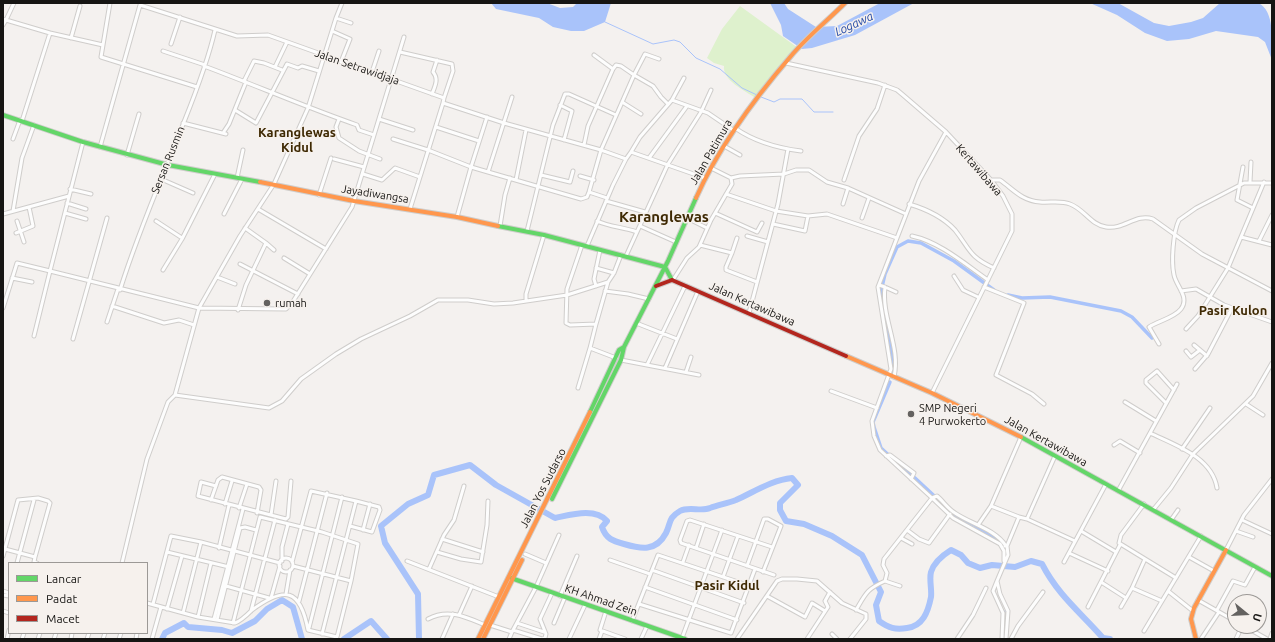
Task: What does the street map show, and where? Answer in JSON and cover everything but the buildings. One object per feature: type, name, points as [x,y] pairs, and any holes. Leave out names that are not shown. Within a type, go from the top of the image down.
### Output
[{"type":"main road","name":"Jalan Patimura","points":[[665,267],[705,178],[734,129],[791,56],[845,3]]},
{"type":"main road","name":"Jayadiwangsa","points":[[3,115],[100,148],[168,165],[274,184],[354,201],[457,217],[527,231],[665,267]]},
{"type":"main road","points":[[655,287],[662,282],[673,280],[665,267]]},
{"type":"main road","name":"Jalan Yos Sudarso","points":[[483,639],[535,529],[621,360],[624,353],[624,347],[665,267]]},
{"type":"main road","name":"Jalan Kertawibawa","points":[[673,280],[932,393],[1021,437],[1272,576]]},
{"type":"main road","name":"Jalan Yos Sudarso","points":[[553,493],[619,350],[624,347]]},
{"type":"main road","name":"Jalan Yos Sudarso","points":[[478,639],[499,597],[525,554],[535,529]]},
{"type":"main road","points":[[1196,639],[1191,619],[1193,611],[1226,550]]},
{"type":"main road","name":"KH Ahmad Zein","points":[[511,578],[683,638]]},
{"type":"street","points":[[3,26],[14,3]]},
{"type":"street","points":[[110,3],[101,57],[197,87]]},
{"type":"street","points":[[122,562],[148,453],[168,402],[175,394],[199,308],[245,228],[274,184],[308,108],[318,72],[342,3]]},
{"type":"street","name":"Jalan Setrawidjaja","points":[[100,148],[140,4],[236,36],[268,35],[444,98]]},
{"type":"street","points":[[71,38],[80,6]]},
{"type":"street","points":[[171,44],[180,17]]},
{"type":"street","points":[[336,18],[351,23]]},
{"type":"street","points":[[5,20],[50,33],[103,45]]},
{"type":"street","name":"Sersan Rusmin","points":[[107,322],[133,248],[168,165],[197,87],[215,30]]},
{"type":"street","points":[[332,31],[350,39],[341,62]]},
{"type":"street","points":[[13,139],[21,121],[50,33]]},
{"type":"street","points":[[3,308],[18,262],[119,289],[199,308],[238,310],[286,309],[298,294],[354,201],[404,37]]},
{"type":"street","points":[[275,67],[287,42]]},
{"type":"street","points":[[163,51],[245,81],[308,108],[357,125],[359,130],[374,135]]},
{"type":"street","points":[[372,72],[380,51]]},
{"type":"street","points":[[400,52],[452,64],[454,67],[410,209]]},
{"type":"street","points":[[393,139],[428,150],[471,167],[582,199],[587,197],[590,192],[601,150],[634,74],[645,54],[659,60]]},
{"type":"street","points":[[594,55],[613,69]]},
{"type":"street","points":[[432,94],[437,81],[436,75],[433,72],[437,60]]},
{"type":"street","points":[[183,124],[225,134],[252,62],[264,63],[282,70]]},
{"type":"street","name":"Kertawibawa","points":[[786,62],[885,85],[903,94],[946,132],[991,180],[1003,196],[1012,214],[1012,231],[991,275],[978,297],[932,393]]},
{"type":"street","points":[[235,110],[256,122],[282,70],[287,64],[298,68],[302,66],[318,72]]},
{"type":"street","points":[[584,145],[588,126],[596,105],[616,65],[621,66],[653,86],[668,104]]},
{"type":"street","points":[[596,324],[567,324],[567,293],[576,259],[597,221],[626,159],[640,138],[672,100],[684,78]]},
{"type":"street","points":[[844,180],[859,136],[878,109],[885,85]]},
{"type":"street","points":[[578,388],[608,282],[637,232],[668,164],[702,112],[711,90]]},
{"type":"street","points":[[527,231],[563,96],[567,93],[616,115]]},
{"type":"street","points":[[488,172],[512,97]]},
{"type":"street","points":[[672,100],[708,113],[750,138],[788,149],[801,151]]},
{"type":"street","points":[[622,102],[641,114]]},
{"type":"street","points":[[443,103],[526,130],[584,145],[626,159]]},
{"type":"street","points":[[560,105],[572,112],[564,140]]},
{"type":"street","points":[[649,158],[687,106]]},
{"type":"street","points":[[127,155],[139,114]]},
{"type":"street","points":[[457,217],[487,117]]},
{"type":"street","points":[[339,119],[336,127],[339,138],[368,154],[380,158]]},
{"type":"street","points":[[379,119],[413,130]]},
{"type":"street","points":[[13,211],[22,158],[34,125]]},
{"type":"street","points":[[436,127],[479,141]]},
{"type":"street","points":[[516,180],[526,130]]},
{"type":"street","points":[[946,132],[921,176],[909,204],[881,286],[877,292],[896,368],[877,408],[872,426],[880,450],[913,477],[959,522],[977,527]]},
{"type":"street","points":[[34,336],[83,142]]},
{"type":"street","points":[[724,146],[740,155]]},
{"type":"street","points":[[749,313],[773,224],[788,149]]},
{"type":"street","points":[[224,214],[240,179],[243,150]]},
{"type":"street","points":[[631,152],[705,178]]},
{"type":"street","points":[[319,194],[332,159],[364,167]]},
{"type":"street","points":[[1250,182],[1251,162]]},
{"type":"street","points":[[1243,167],[1238,188],[1237,201],[1253,208]]},
{"type":"street","points":[[363,174],[382,180],[395,168],[420,176]]},
{"type":"street","points":[[711,168],[731,178],[762,174],[784,174],[796,170],[809,170],[827,182],[848,188],[906,214]]},
{"type":"street","points":[[541,175],[570,182],[574,171]]},
{"type":"street","points":[[163,270],[182,238],[215,174]]},
{"type":"street","points":[[580,176],[594,180]]},
{"type":"street","points":[[500,226],[505,195],[510,178]]},
{"type":"street","points":[[673,280],[687,258],[695,253],[700,245],[707,228],[732,184],[731,178]]},
{"type":"street","points":[[161,179],[193,193]]},
{"type":"street","points":[[991,180],[1000,180],[1016,193],[1029,200],[1063,202],[1071,204],[1092,221],[1105,227],[1121,226],[1145,216],[1157,221],[1202,254],[1272,291]]},
{"type":"street","points":[[1159,344],[1151,326],[1181,309],[1184,302],[1183,290],[1173,274],[1178,222],[1183,216],[1250,182],[1263,184],[1272,183]]},
{"type":"street","points":[[1186,329],[1211,298],[1228,268],[1263,184]]},
{"type":"street","points":[[843,204],[848,188]]},
{"type":"street","points":[[70,189],[91,194]]},
{"type":"street","points":[[590,192],[606,200],[646,212]]},
{"type":"street","points":[[726,194],[776,210],[808,216],[828,214],[897,238]]},
{"type":"street","points":[[3,214],[69,196]]},
{"type":"street","points":[[862,218],[869,198]]},
{"type":"street","points":[[67,203],[86,209]]},
{"type":"street","points":[[909,204],[929,210],[952,227],[973,256],[994,269]]},
{"type":"street","points":[[16,233],[33,226],[29,207]]},
{"type":"street","points":[[258,209],[326,249]]},
{"type":"street","points":[[65,213],[86,219]]},
{"type":"street","points":[[715,213],[757,232],[762,223]]},
{"type":"street","points":[[1259,241],[1272,215]]},
{"type":"street","points":[[773,224],[805,231],[808,216]]},
{"type":"street","points":[[73,339],[107,218]]},
{"type":"street","points":[[687,218],[707,228]]},
{"type":"street","points":[[17,221],[24,242]]},
{"type":"street","points":[[156,221],[182,238]]},
{"type":"street","points":[[597,221],[607,226],[619,226],[637,232]]},
{"type":"street","points":[[640,226],[676,242]]},
{"type":"street","points":[[245,228],[274,250]]},
{"type":"street","points":[[526,301],[526,294],[544,235]]},
{"type":"street","points":[[747,236],[768,242]]},
{"type":"street","points":[[912,236],[922,239],[949,253],[987,280]]},
{"type":"street","points":[[1241,237],[1272,245]]},
{"type":"street","points":[[738,238],[726,270],[757,282]]},
{"type":"street","points":[[238,310],[252,270],[266,243]]},
{"type":"street","points":[[700,245],[732,253]]},
{"type":"street","points":[[596,286],[594,279],[600,250]]},
{"type":"street","points":[[284,258],[310,274]]},
{"type":"street","points":[[240,264],[298,294]]},
{"type":"street","points":[[596,268],[614,273]]},
{"type":"street","points":[[954,276],[963,290],[978,297]]},
{"type":"street","points":[[217,277],[234,284]]},
{"type":"street","points":[[12,278],[32,282]]},
{"type":"street","points":[[175,394],[269,408],[278,404],[302,379],[336,354],[361,339],[410,316],[436,301],[445,299],[468,300],[494,304],[526,301],[567,293],[608,282]]},
{"type":"street","points":[[647,365],[685,286]]},
{"type":"street","points":[[881,286],[896,292]]},
{"type":"street","points":[[881,286],[885,301],[892,352],[892,376]]},
{"type":"street","points":[[984,286],[1024,303],[996,375],[1032,394],[1044,404]]},
{"type":"street","points":[[1183,290],[1196,289],[1232,308],[1272,322]]},
{"type":"street","points":[[665,368],[698,291]]},
{"type":"street","points":[[605,292],[628,294],[649,299]]},
{"type":"street","points":[[112,306],[164,323],[179,320],[194,325]]},
{"type":"street","points":[[1195,369],[1207,356],[1232,308]]},
{"type":"street","points":[[636,323],[677,339]]},
{"type":"street","points":[[1194,345],[1207,356]]},
{"type":"street","points":[[590,348],[616,358]]},
{"type":"street","points":[[1186,351],[1191,357],[1200,350]]},
{"type":"street","points":[[686,372],[691,357]]},
{"type":"street","points":[[621,360],[699,375]]},
{"type":"street","points":[[1153,510],[1171,488],[1193,454],[1246,404],[1260,386],[1272,364]]},
{"type":"street","points":[[1166,403],[1146,383],[1146,380],[1157,371],[1174,390]]},
{"type":"street","points":[[1118,491],[1177,384]]},
{"type":"street","points":[[831,391],[877,408]]},
{"type":"street","points":[[1125,402],[1156,421]]},
{"type":"street","points":[[1246,404],[1262,415]]},
{"type":"street","points":[[1182,449],[1210,408]]},
{"type":"street","points":[[1150,432],[1193,454],[1211,474],[1217,488]]},
{"type":"street","points":[[977,527],[991,506],[1021,437]]},
{"type":"street","points":[[1114,445],[1120,441],[1140,453]]},
{"type":"street","points":[[888,455],[913,477]]},
{"type":"street","points":[[1027,519],[1055,456]]},
{"type":"street","points":[[211,500],[218,480],[222,477],[261,488],[255,525]]},
{"type":"street","points":[[1226,550],[1242,520],[1272,479]]},
{"type":"street","points":[[225,504],[232,481]]},
{"type":"street","points":[[270,516],[276,481]]},
{"type":"street","points":[[216,486],[200,483],[198,496],[241,509],[286,519],[288,517],[291,481]]},
{"type":"street","points":[[216,620],[233,551],[247,484]]},
{"type":"street","points":[[1064,562],[1106,484]]},
{"type":"street","points":[[429,569],[442,539],[454,520],[464,486]]},
{"type":"street","points":[[286,594],[290,570],[303,528],[310,492],[313,490],[327,493],[379,507],[380,510],[374,531],[370,532],[350,526]]},
{"type":"street","points":[[299,601],[327,493]]},
{"type":"street","points":[[308,630],[342,497]]},
{"type":"street","points":[[934,497],[1005,547]]},
{"type":"street","points":[[883,582],[887,573],[883,562],[934,497]]},
{"type":"street","points":[[3,556],[18,500],[34,500],[38,498],[50,503],[35,557],[35,562]]},
{"type":"street","points":[[17,562],[34,500]]},
{"type":"street","points":[[322,634],[356,501]]},
{"type":"street","points":[[437,552],[462,560],[479,562],[482,560],[488,502]]},
{"type":"street","points":[[363,530],[370,504]]},
{"type":"street","points":[[1088,606],[1108,571],[1120,545],[1120,537],[1144,504]]},
{"type":"street","points":[[219,548],[229,505]]},
{"type":"street","points":[[991,506],[1027,519],[1075,541]]},
{"type":"street","points":[[1171,520],[1178,510]]},
{"type":"street","points":[[907,530],[919,539],[930,543],[950,514]]},
{"type":"street","points":[[233,623],[260,517],[332,535],[359,546],[338,635],[335,637],[308,630]]},
{"type":"street","points":[[1005,635],[1003,613],[993,591],[1004,562],[1005,547],[1019,517]]},
{"type":"street","points":[[747,566],[764,519],[768,519],[781,526],[763,572]]},
{"type":"street","points":[[251,611],[275,520]]},
{"type":"street","points":[[772,547],[694,520],[687,521],[680,540],[712,554],[774,575]]},
{"type":"street","points":[[1242,520],[1272,534]]},
{"type":"street","points":[[270,598],[281,563],[282,547],[288,524]]},
{"type":"street","points":[[696,548],[704,524]]},
{"type":"street","points":[[233,551],[241,527],[256,530]]},
{"type":"street","points":[[683,638],[687,620],[722,530]]},
{"type":"street","points":[[1081,531],[1116,552]]},
{"type":"street","points":[[1236,531],[1253,537]]},
{"type":"street","points":[[509,639],[536,587],[559,535]]},
{"type":"street","points":[[152,604],[171,536],[201,542],[264,560],[281,563],[287,558],[293,564],[308,570],[351,581]]},
{"type":"street","points":[[723,577],[738,536]]},
{"type":"street","points":[[1144,631],[1201,536]]},
{"type":"street","points":[[901,538],[912,544]]},
{"type":"street","points":[[442,539],[483,552]]},
{"type":"street","points":[[183,613],[201,542]]},
{"type":"street","points":[[684,562],[689,545]]},
{"type":"street","points":[[1120,545],[1176,578]]},
{"type":"street","points":[[5,548],[35,557]]},
{"type":"street","points":[[167,552],[229,567]]},
{"type":"street","points":[[1069,553],[1108,571]]},
{"type":"street","points":[[525,554],[546,563]]},
{"type":"street","points":[[632,621],[658,555],[684,562],[750,586]]},
{"type":"street","points":[[167,609],[182,556]]},
{"type":"street","points":[[554,623],[577,556]]},
{"type":"street","points":[[1189,557],[1214,570]]},
{"type":"street","points":[[1121,607],[1132,588],[1145,559]]},
{"type":"street","points":[[610,560],[650,574]]},
{"type":"street","points":[[407,561],[499,597]]},
{"type":"street","points":[[198,617],[211,563]]},
{"type":"street","points":[[281,563],[284,571],[290,570]]},
{"type":"street","points":[[1201,639],[1218,611],[1232,581],[1245,585],[1255,566]]},
{"type":"street","points":[[216,620],[226,586],[229,567]]},
{"type":"street","points":[[639,604],[730,634],[733,633],[756,569]]},
{"type":"street","points":[[652,570],[744,603]]},
{"type":"street","points":[[737,639],[777,581],[782,579],[817,581],[842,603],[864,613],[866,616],[850,639]]},
{"type":"street","points":[[997,580],[1000,594],[1008,611],[1005,635],[1002,639]]},
{"type":"street","points":[[856,610],[866,592],[875,585],[883,582],[900,586]]},
{"type":"street","points":[[1101,582],[1126,598]]},
{"type":"street","points":[[226,586],[270,598]]},
{"type":"street","points":[[459,615],[472,586]]},
{"type":"street","points":[[645,587],[737,620]]},
{"type":"street","points":[[956,639],[973,615],[986,588]]},
{"type":"street","points":[[1132,588],[1162,601]]},
{"type":"street","points":[[1168,591],[1193,611]]},
{"type":"street","points":[[807,639],[828,606],[825,601],[830,592]]},
{"type":"street","points":[[1005,635],[1012,638],[1018,626],[1043,592]]},
{"type":"street","points":[[490,625],[543,639],[546,636],[540,619],[552,593]]},
{"type":"street","points":[[148,603],[198,617],[233,623],[238,622],[270,598],[286,594],[291,595],[299,601],[304,610],[308,630]]},
{"type":"street","points":[[768,596],[804,617],[812,603],[825,611]]},
{"type":"street","points":[[1198,600],[1227,616]]},
{"type":"street","points":[[575,639],[570,638],[585,605]]},
{"type":"street","points":[[152,639],[160,607]]},
{"type":"street","points":[[606,611],[599,627],[602,631],[626,639]]},
{"type":"street","points":[[442,639],[453,614]]},
{"type":"street","points":[[428,618],[436,615],[453,614],[485,626]]},
{"type":"street","points":[[517,623],[544,632]]},
{"type":"street","points":[[641,639],[646,626]]},
{"type":"street","points":[[599,639],[602,631]]},
{"type":"street","points":[[1258,634],[1268,639],[1272,633]]},
{"type":"street","points":[[832,634],[838,639]]},
{"type":"green space","points":[[740,6],[798,48],[756,98],[735,85],[730,80],[724,71],[724,66],[714,63],[707,58],[722,29]]},
{"type":"water","points":[[491,3],[547,3],[560,8],[573,7],[577,3],[611,3],[605,22],[584,31],[571,31],[553,27],[539,18],[496,9]]},
{"type":"water","name":"Logawa","points":[[770,3],[784,3],[788,9],[816,27],[837,26],[880,3],[914,3],[855,35],[812,48],[802,49],[783,36],[781,25]]},
{"type":"water","points":[[1090,3],[1118,3],[1154,23],[1169,26],[1203,18],[1220,3],[1258,3],[1267,12],[1270,19],[1272,60],[1265,42],[1258,37],[1216,31],[1189,39],[1167,41],[1145,33],[1117,15]]},
{"type":"waterway","points":[[605,22],[653,44],[674,40],[680,42],[696,58],[720,69],[742,88],[757,95]]},
{"type":"waterway","points":[[761,97],[774,102],[780,99],[802,99],[814,112],[833,112]]},
{"type":"waterway","points":[[885,312],[881,291],[885,274],[897,247],[908,241],[921,243],[954,261],[994,290]]},
{"type":"waterway","points":[[1008,295],[1022,298],[1050,297],[1121,311],[1132,317],[1152,338]]},
{"type":"waterway","points":[[886,320],[894,365]]},
{"type":"waterway","points":[[890,382],[873,422],[881,448],[958,518],[974,525],[1003,544],[1005,549],[1005,559]]},
{"type":"waterway","points":[[419,639],[418,594],[385,543],[381,526],[408,504],[428,495],[434,475],[470,465],[496,485],[555,518],[582,513],[596,514],[607,521],[602,527],[610,539],[616,542],[642,548],[648,548],[658,543],[666,533],[673,516],[680,511],[687,509],[706,509],[736,500],[777,481],[792,478],[798,485],[780,503],[780,510],[786,521],[804,524],[832,536],[862,555],[881,592],[876,605],[879,621],[886,625],[896,629],[903,629],[913,627],[921,621],[926,613],[931,597],[930,578],[932,568],[939,559],[951,550],[961,555],[968,563],[980,568],[992,565],[1015,567],[1031,561],[1042,564],[1055,585],[1070,603],[1103,638],[1110,639]]},
{"type":"waterway","points":[[162,639],[165,633],[184,623],[188,627],[222,630],[232,633],[255,621],[267,609],[282,600],[293,607],[302,639]]},
{"type":"waterway","points":[[1003,639],[1004,612]]},
{"type":"waterway","points":[[344,639],[371,621],[387,639]]},
{"type":"traffic: fast","points":[[3,115],[83,142],[168,165],[260,182]]},
{"type":"traffic: fast","points":[[590,412],[619,350],[624,347],[668,261],[696,198]]},
{"type":"traffic: fast","points":[[498,226],[544,235],[665,267],[672,280]]},
{"type":"traffic: fast","points":[[552,499],[621,360],[624,347]]},
{"type":"traffic: fast","points":[[1021,437],[1272,576]]},
{"type":"traffic: fast","points":[[511,578],[685,639]]},
{"type":"traffic: slow","points":[[696,198],[715,160],[751,106],[797,49],[845,3]]},
{"type":"traffic: slow","points":[[260,182],[354,201],[457,217],[498,226]]},
{"type":"traffic: slow","points":[[846,356],[932,393],[1021,437]]},
{"type":"traffic: slow","points":[[478,639],[590,412]]},
{"type":"traffic: slow","points":[[1196,639],[1191,619],[1194,608],[1226,550]]},
{"type":"traffic: slow","points":[[483,639],[522,560]]},
{"type":"traffic: jam","points":[[672,280],[846,356]]},
{"type":"traffic: jam","points":[[656,286],[672,280]]},
{"type":"place","name":"rumah","points":[[267,303]]},
{"type":"place","name":"SMP Negeri 4 Purwokerto","points":[[911,414]]},
{"type":"district","name":"Karanglewas Kidul","points":[[297,140]]},
{"type":"district","name":"Karanglewas","points":[[664,217]]},
{"type":"district","name":"Pasir Kulon","points":[[1233,311]]},
{"type":"district","name":"Pasir Kidul","points":[[727,586]]}]
